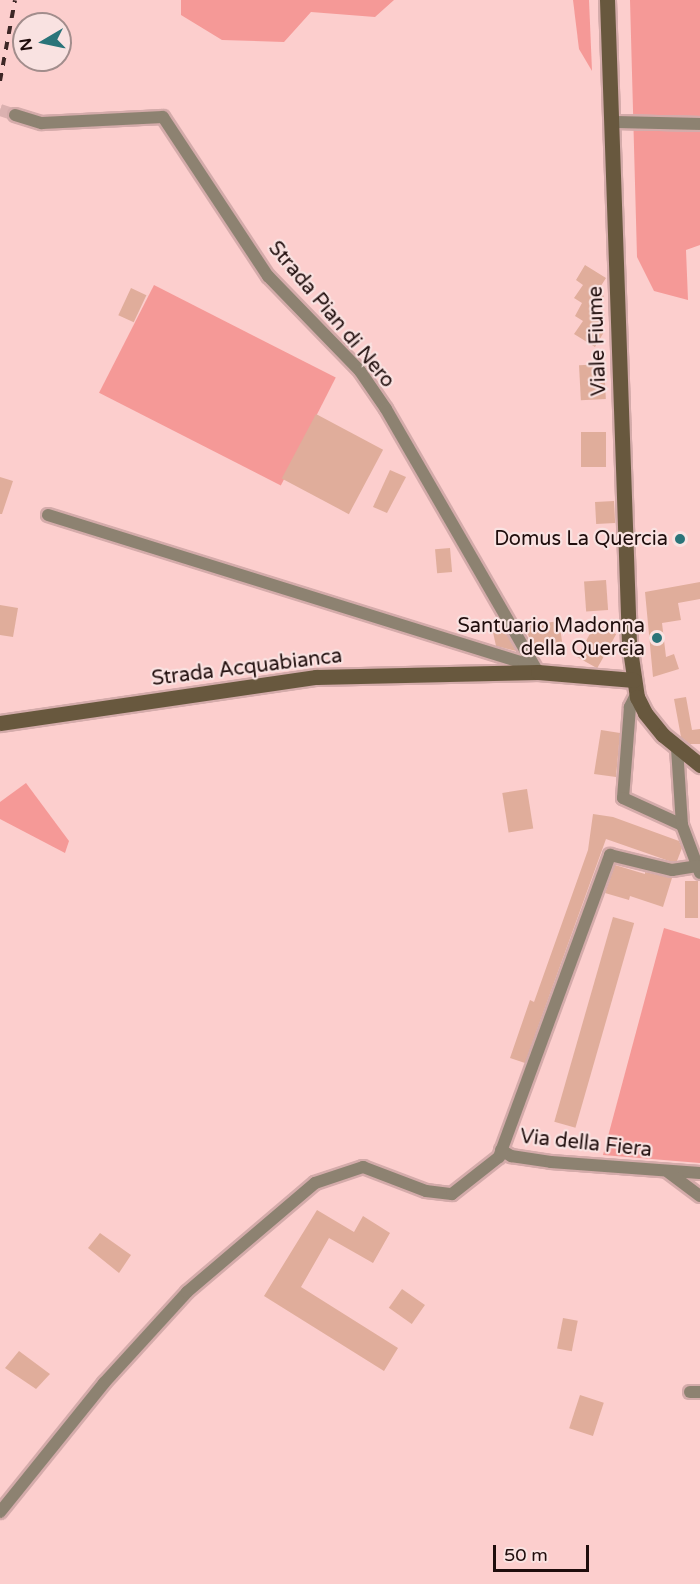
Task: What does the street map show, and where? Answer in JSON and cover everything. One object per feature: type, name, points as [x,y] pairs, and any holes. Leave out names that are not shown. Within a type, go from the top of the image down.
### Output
[{"type":"main road","name":"Viale Fiume","points":[[608,0],[610,122],[629,643],[635,686],[645,713],[677,748],[700,765]]},
{"type":"main road","name":"Strada Acquabianca","points":[[0,723],[316,677],[538,672],[635,686]]},
{"type":"street","name":"Strada Pian di Nero","points":[[15,115],[42,123],[164,117],[268,276],[360,371],[386,409],[538,672]]},
{"type":"street","points":[[610,122],[700,124]]},
{"type":"street","name":"Strada Acquabianca","points":[[48,515],[524,663],[538,672]]},
{"type":"street","points":[[635,686],[630,707],[623,798],[682,825]]},
{"type":"street","points":[[0,1512],[104,1383],[186,1292],[315,1183],[363,1167],[426,1191],[452,1194],[499,1158],[610,855],[672,870],[698,870],[682,825],[677,748]]},
{"type":"street","name":"Via della Fiera","points":[[501,1150],[511,1156],[551,1162],[700,1173]]},
{"type":"street","name":"Via della Fiera","points":[[668,1172],[700,1196]]},
{"type":"shaded area","points":[[181,0],[394,0],[375,17],[311,12],[284,42],[222,40],[181,15]]},
{"type":"shaded area","points":[[573,0],[589,0],[592,71],[579,49]]},
{"type":"shaded area","points":[[630,0],[700,0],[700,245],[686,250],[688,300],[654,291],[637,257]]},
{"type":"shaded area","points":[[154,285],[336,378],[281,485],[99,393]]},
{"type":"shaded area","points":[[26,783],[69,841],[65,853],[0,819],[0,802]]},
{"type":"shaded area","points":[[664,928],[700,939],[700,1163],[603,1155]]},
{"type":"building","points":[[585,265],[606,278],[597,292],[604,296],[596,308],[605,314],[597,327],[604,332],[595,347],[574,334],[583,321],[575,316],[582,303],[574,298],[583,285],[576,280]]},
{"type":"building","points":[[131,288],[146,295],[134,322],[118,315]]},
{"type":"building","points":[[604,364],[606,399],[581,400],[579,365]]},
{"type":"building","points":[[316,414],[383,450],[349,514],[282,478]]},
{"type":"building","points":[[581,432],[606,432],[606,467],[581,467]]},
{"type":"building","points":[[390,470],[406,477],[387,513],[373,507]]},
{"type":"building","points":[[0,477],[13,481],[2,514],[0,514]]},
{"type":"building","points":[[614,501],[615,523],[596,524],[595,502]]},
{"type":"building","points":[[450,548],[452,572],[437,573],[435,549]]},
{"type":"building","points":[[606,580],[608,610],[586,611],[584,582]]},
{"type":"building","name":"Santuario Madonna della Quercia","points":[[700,582],[700,599],[678,603],[681,620],[662,623],[666,657],[674,654],[679,669],[653,677],[645,592]]},
{"type":"building","points":[[0,605],[18,608],[13,637],[0,635]]},
{"type":"building","points":[[499,620],[516,651],[496,646],[491,623]]},
{"type":"building","points":[[559,621],[563,648],[536,652],[524,626]]},
{"type":"building","points":[[596,623],[616,634],[597,668],[577,657]]},
{"type":"building","points":[[686,697],[692,730],[700,729],[700,744],[690,744],[681,737],[674,699]]},
{"type":"building","points":[[601,730],[620,733],[616,777],[594,774]]},
{"type":"building","points":[[527,789],[533,829],[509,832],[502,793]]},
{"type":"building","points":[[593,814],[613,817],[679,841],[682,848],[677,861],[672,862],[606,839],[525,1063],[510,1058],[530,1000],[534,1002],[588,850]]},
{"type":"building","points":[[615,865],[645,874],[645,872],[672,878],[663,907],[630,896],[629,900],[605,893]]},
{"type":"building","points":[[685,881],[698,881],[698,918],[685,918]]},
{"type":"building","points":[[613,917],[634,923],[575,1128],[554,1122]]},
{"type":"building","points":[[317,1210],[354,1232],[363,1216],[390,1233],[373,1263],[329,1238],[301,1287],[398,1348],[384,1371],[264,1296]]},
{"type":"building","points":[[100,1233],[131,1255],[119,1273],[88,1248]]},
{"type":"building","points":[[402,1289],[425,1305],[412,1324],[389,1308]]},
{"type":"building","points":[[563,1318],[578,1321],[572,1351],[557,1348]]},
{"type":"building","points":[[19,1351],[50,1374],[36,1389],[5,1368]]},
{"type":"building","points":[[580,1395],[604,1403],[593,1436],[569,1428]]},
{"type":"tunnel","points":[[0,110],[15,115]]},
{"type":"railway","points":[[0,81],[15,0]]},
{"type":"place","name":"Domus La Quercia","points":[[680,539]]},
{"type":"place","name":"Santuario Madonna della Quercia","points":[[657,638]]}]
